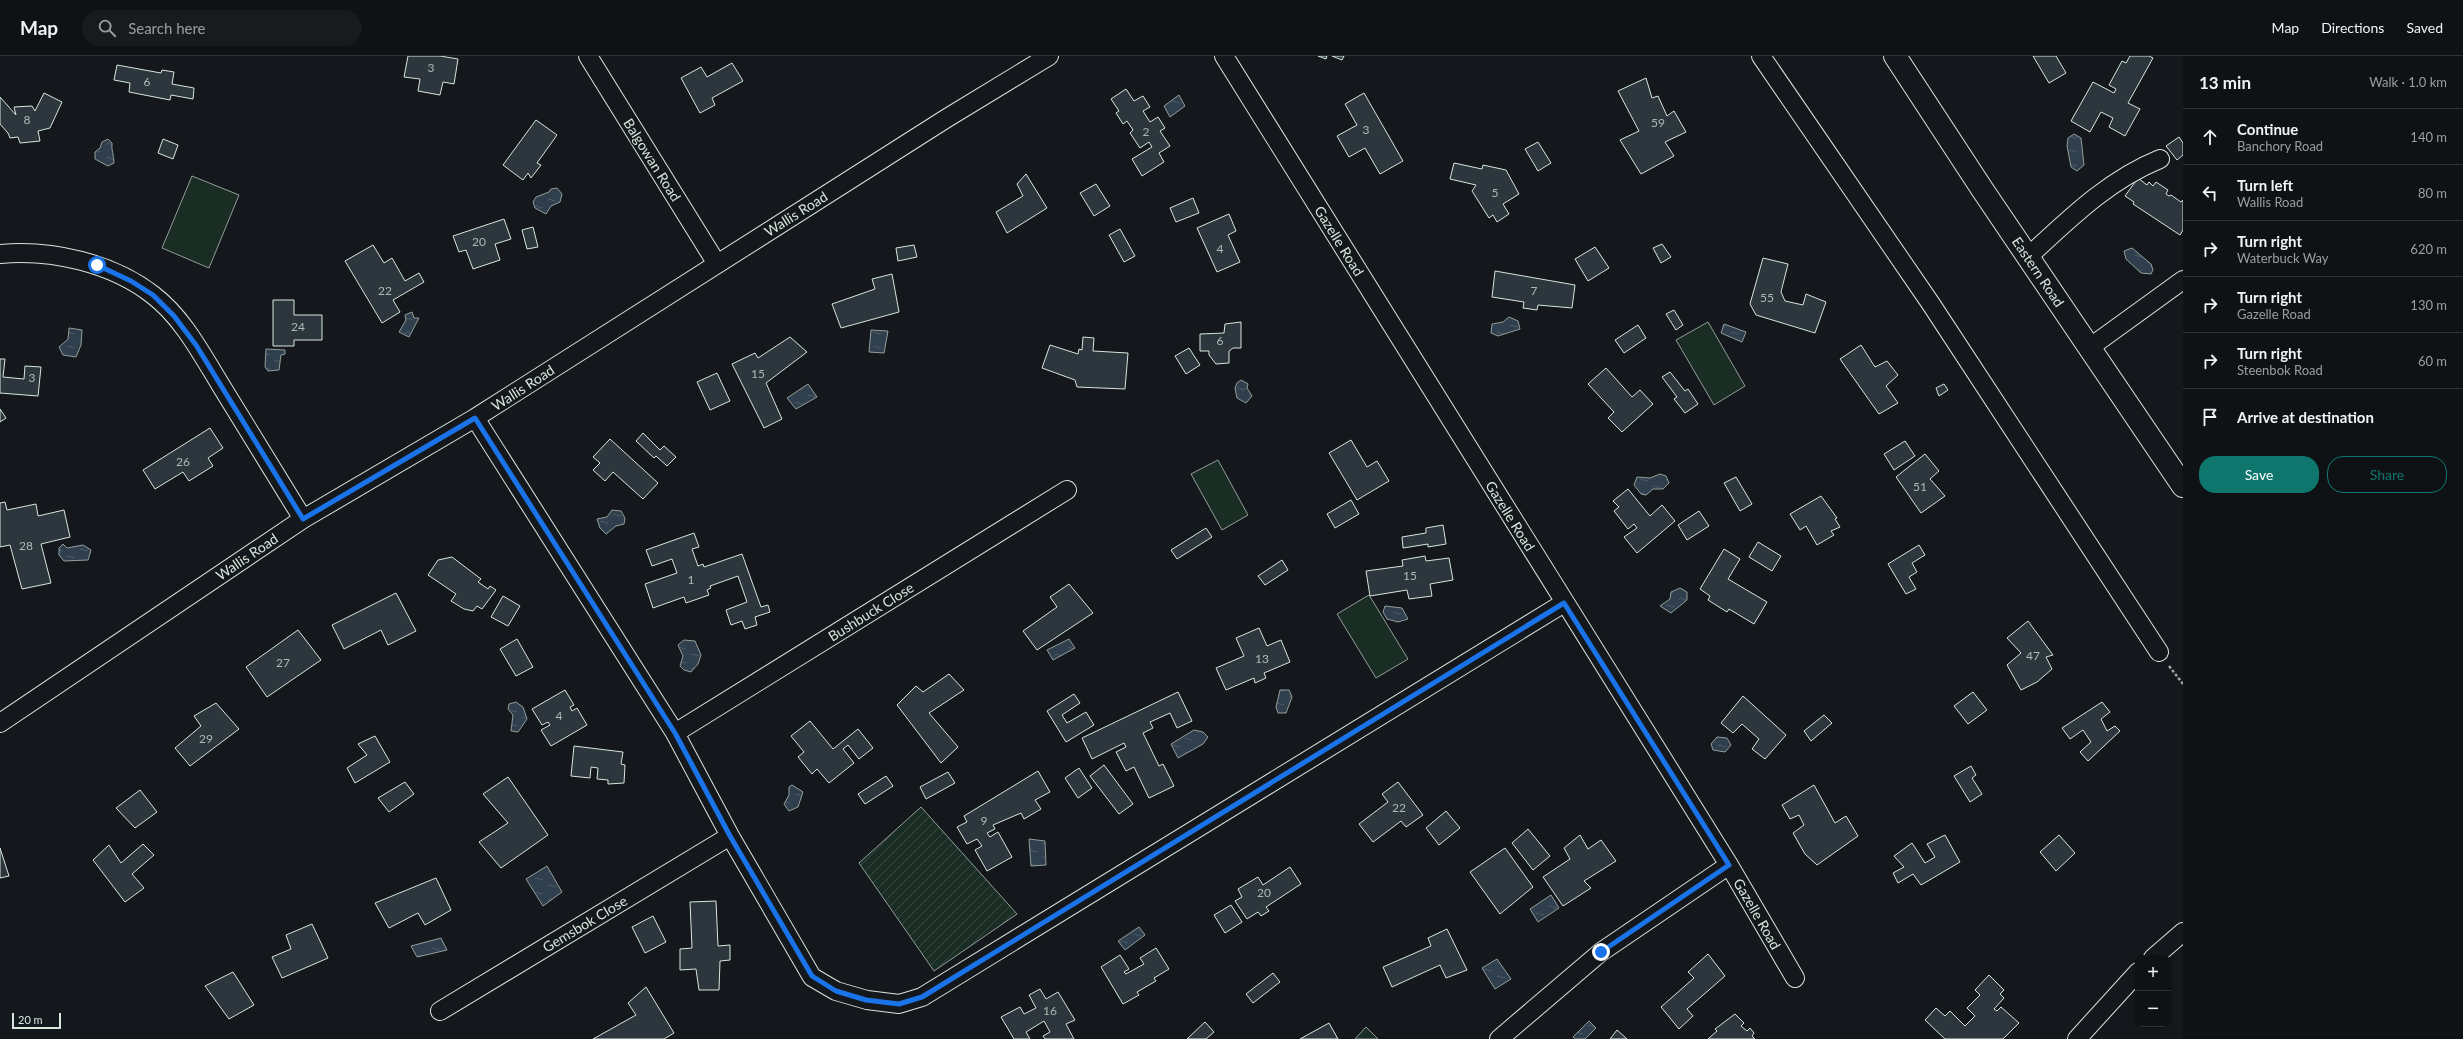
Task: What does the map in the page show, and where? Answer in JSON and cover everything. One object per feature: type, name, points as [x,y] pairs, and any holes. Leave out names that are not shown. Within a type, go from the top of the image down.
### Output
[{"type":"main road","name":"Eastern Road","points":[[1895,56],[2028,257],[2183,486]]},
{"type":"street","name":"Balgowan Road","points":[[588,56],[717,264]]},
{"type":"street","name":"Wallis Road","points":[[0,723],[303,519],[475,418],[1049,56]]},
{"type":"street","name":"Gazelle Road","points":[[1224,56],[1564,603],[1729,865],[1795,978]]},
{"type":"street","points":[[1761,56],[1931,304],[2159,652]]},
{"type":"street","points":[[2028,257],[2105,190],[2132,171],[2160,159]]},
{"type":"street","points":[[0,254],[17,252],[51,256],[97,265],[131,281],[153,295],[174,316],[196,345],[303,519]]},
{"type":"street","points":[[2089,348],[2183,280]]},
{"type":"street","points":[[475,418],[675,733],[730,836],[812,976],[836,991],[866,1000],[899,1004],[922,997],[1564,603]]},
{"type":"street","name":"Bushbuck Close","points":[[675,733],[1066,490]]},
{"type":"street","name":"Gemsbok Close","points":[[440,1011],[730,836]]},
{"type":"street","points":[[1499,1039],[1601,952],[1729,865]]},
{"type":"street","points":[[2156,955],[2183,932]]},
{"type":"street","points":[[2077,1039],[2135,975]]},
{"type":"path","points":[[2159,652],[2183,684]]},
{"type":"green space","points":[[192,176],[239,195],[209,268],[162,248]]},
{"type":"green space","points":[[1708,322],[1745,386],[1714,405],[1676,340]]},
{"type":"green space","points":[[1218,460],[1248,515],[1222,530],[1191,474]]},
{"type":"green space","points":[[1369,595],[1408,659],[1376,678],[1337,614]]},
{"type":"green space","points":[[921,807],[1017,914],[934,971],[859,863]]},
{"type":"green space","points":[[1366,1027],[1378,1039],[1355,1039]]},
{"type":"water","points":[[1179,95],[1185,106],[1170,117],[1164,106]]},
{"type":"water","points":[[2074,134],[2081,138],[2084,165],[2077,171],[2071,167],[2067,146],[2068,138]]},
{"type":"water","points":[[108,139],[112,143],[114,163],[108,166],[95,159],[95,152],[100,148],[102,142]]},
{"type":"water","points":[[557,188],[562,194],[560,202],[551,206],[546,214],[535,208],[533,202],[536,197],[549,192],[551,189]]},
{"type":"water","points":[[2132,248],[2151,264],[2153,270],[2151,274],[2141,273],[2126,259],[2124,251]]},
{"type":"water","points":[[412,312],[414,318],[419,318],[409,337],[399,332],[406,320],[405,315]]},
{"type":"water","points":[[1509,317],[1518,321],[1520,329],[1498,336],[1491,333],[1492,324],[1503,322]]},
{"type":"water","points":[[1724,324],[1746,332],[1742,342],[1721,333]]},
{"type":"water","points":[[69,328],[82,330],[81,345],[76,357],[63,355],[59,347],[68,339]]},
{"type":"water","points":[[871,330],[888,331],[884,353],[869,352]]},
{"type":"water","points":[[266,349],[285,350],[285,354],[281,355],[279,370],[268,371],[265,367]]},
{"type":"water","points":[[1241,380],[1248,384],[1247,388],[1252,396],[1246,403],[1237,398],[1235,388],[1237,383]]},
{"type":"water","points":[[808,384],[817,397],[796,409],[787,398]]},
{"type":"water","points":[[1660,474],[1666,476],[1669,483],[1663,489],[1653,489],[1646,495],[1641,494],[1634,485],[1637,477],[1650,478]]},
{"type":"water","points":[[612,510],[621,511],[625,518],[624,524],[616,526],[606,534],[600,528],[597,519],[607,517]]},
{"type":"water","points":[[63,544],[67,548],[83,545],[91,550],[88,560],[64,561],[59,555],[59,548]]},
{"type":"water","points":[[1680,588],[1687,592],[1687,600],[1671,613],[1660,606],[1670,599],[1671,592]]},
{"type":"water","points":[[1385,606],[1402,608],[1408,619],[1398,622],[1387,619],[1383,612]]},
{"type":"water","points":[[1069,639],[1075,648],[1053,660],[1047,650]]},
{"type":"water","points":[[684,640],[695,641],[701,655],[698,664],[691,672],[684,670],[680,666],[683,656],[678,645]]},
{"type":"water","points":[[1280,690],[1289,690],[1292,697],[1286,713],[1278,713],[1276,707]]},
{"type":"water","points":[[516,702],[523,707],[527,719],[518,732],[511,731],[513,715],[508,709],[509,704]]},
{"type":"water","points":[[1194,730],[1203,732],[1208,737],[1203,744],[1178,758],[1171,744]]},
{"type":"water","points":[[1717,737],[1727,738],[1731,745],[1725,752],[1713,750],[1711,744]]},
{"type":"water","points":[[792,785],[803,792],[798,807],[789,811],[784,804],[789,795],[789,787]]},
{"type":"water","points":[[1029,839],[1045,841],[1046,865],[1031,866]]},
{"type":"water","points":[[547,866],[562,892],[543,906],[526,879]]},
{"type":"water","points":[[1551,895],[1559,908],[1538,922],[1530,909]]},
{"type":"water","points":[[1139,927],[1145,935],[1125,950],[1118,941]]},
{"type":"water","points":[[441,938],[447,950],[417,957],[411,946]]},
{"type":"water","points":[[1497,959],[1511,979],[1495,989],[1482,968]]},
{"type":"water","points":[[1589,1021],[1596,1028],[1585,1039],[1575,1039],[1573,1037]]},
{"type":"building","points":[[408,56],[440,56],[458,59],[454,84],[443,82],[440,95],[418,91],[420,79],[404,77]]},
{"type":"building","points":[[1318,56],[1327,56],[1326,59]]},
{"type":"building","points":[[1332,56],[1344,56],[1342,60]]},
{"type":"building","points":[[2033,56],[2056,56],[2066,73],[2049,83]]},
{"type":"building","points":[[2130,56],[2149,56],[2153,58],[2128,103],[2140,109],[2125,136],[2109,127],[2113,118],[2101,112],[2090,132],[2071,121],[2093,82],[2114,93],[2116,89],[2109,85],[2122,61],[2126,63]]},
{"type":"building","points":[[732,63],[743,81],[712,98],[715,105],[700,113],[681,78],[701,67],[707,77]]},
{"type":"building","points":[[117,65],[161,73],[162,70],[174,72],[172,84],[194,88],[193,99],[171,95],[170,100],[129,92],[130,83],[114,80]]},
{"type":"building","points":[[1646,78],[1652,98],[1658,96],[1667,116],[1674,111],[1686,132],[1665,142],[1674,156],[1641,174],[1620,140],[1639,131],[1618,91]]},
{"type":"building","points":[[1126,89],[1134,101],[1143,96],[1150,107],[1143,111],[1150,122],[1158,117],[1165,128],[1160,131],[1170,146],[1159,153],[1164,162],[1142,176],[1132,159],[1152,147],[1149,142],[1140,148],[1130,133],[1133,130],[1127,121],[1123,124],[1116,113],[1119,111],[1111,99]]},
{"type":"building","points":[[44,93],[62,102],[50,128],[38,131],[40,141],[20,143],[18,137],[10,138],[8,133],[0,124],[0,97],[16,115],[14,107],[32,106],[35,111]]},
{"type":"building","points":[[1364,93],[1403,161],[1380,174],[1365,148],[1349,157],[1337,136],[1357,125],[1345,104]]},
{"type":"building","points":[[536,120],[557,135],[537,163],[541,165],[531,178],[528,173],[523,180],[503,165]]},
{"type":"building","points":[[2179,137],[2183,143],[2183,155],[2177,160],[2166,146]]},
{"type":"building","points":[[163,139],[178,145],[173,159],[158,153]]},
{"type":"building","points":[[1538,142],[1551,163],[1538,171],[1525,149]]},
{"type":"building","points":[[1454,163],[1482,169],[1483,165],[1506,170],[1519,194],[1503,204],[1509,214],[1497,222],[1493,215],[1489,218],[1472,191],[1476,185],[1450,179]]},
{"type":"building","points":[[1026,174],[1047,208],[1007,233],[996,212],[1023,196],[1017,184]]},
{"type":"building","points":[[2138,178],[2147,185],[2149,182],[2153,186],[2156,182],[2168,190],[2166,194],[2169,196],[2171,195],[2181,202],[2183,200],[2183,230],[2180,235],[2133,204],[2134,202],[2125,196]]},
{"type":"building","points":[[1096,184],[1110,206],[1094,216],[1080,193]]},
{"type":"building","points":[[1193,198],[1199,213],[1176,222],[1170,208]]},
{"type":"building","points":[[1229,214],[1236,231],[1228,235],[1240,262],[1217,272],[1197,228]]},
{"type":"building","points":[[504,219],[511,239],[495,244],[500,260],[473,269],[466,250],[459,252],[453,236]]},
{"type":"building","points":[[533,227],[538,247],[527,249],[522,230]]},
{"type":"building","points":[[1120,229],[1135,256],[1124,262],[1109,235]]},
{"type":"building","points":[[1662,244],[1671,257],[1661,263],[1653,248]]},
{"type":"building","points":[[373,245],[384,263],[392,258],[405,281],[419,273],[424,282],[393,300],[400,312],[382,323],[345,261]]},
{"type":"building","points":[[914,245],[917,257],[898,261],[896,248]]},
{"type":"building","points":[[1595,247],[1609,268],[1588,281],[1575,259]]},
{"type":"building","points":[[1763,258],[1788,264],[1781,292],[1785,301],[1803,305],[1806,294],[1826,302],[1815,333],[1756,315],[1750,304]]},
{"type":"building","points":[[1495,271],[1575,285],[1572,308],[1538,305],[1537,310],[1523,308],[1524,302],[1492,297]]},
{"type":"building","points":[[892,274],[899,312],[841,328],[832,304],[875,289],[872,279]]},
{"type":"building","points":[[273,300],[294,300],[294,315],[322,315],[322,340],[294,340],[294,346],[273,346]]},
{"type":"building","points":[[1674,310],[1683,325],[1676,330],[1666,314]]},
{"type":"building","points":[[1241,322],[1241,348],[1233,348],[1229,351],[1229,363],[1216,364],[1209,355],[1209,351],[1200,351],[1200,334],[1224,333],[1225,324]]},
{"type":"building","points":[[1638,325],[1646,338],[1624,353],[1615,340]]},
{"type":"building","points":[[790,337],[807,352],[766,383],[782,419],[764,428],[732,364],[755,353],[758,358]]},
{"type":"building","points":[[1083,337],[1094,338],[1093,351],[1128,353],[1125,389],[1077,387],[1075,380],[1042,368],[1050,345],[1078,354],[1079,349],[1082,350]]},
{"type":"building","points":[[1861,345],[1875,367],[1887,361],[1898,375],[1886,386],[1898,403],[1879,414],[1840,359]]},
{"type":"building","points":[[1189,348],[1200,365],[1186,374],[1175,356]]},
{"type":"building","points":[[0,359],[5,359],[3,377],[24,379],[25,366],[41,367],[38,396],[0,393]]},
{"type":"building","points":[[1606,368],[1632,397],[1640,390],[1653,404],[1622,432],[1608,418],[1614,412],[1588,384]]},
{"type":"building","points":[[1670,372],[1685,391],[1688,389],[1698,404],[1685,413],[1674,399],[1677,397],[1662,377]]},
{"type":"building","points":[[717,373],[730,401],[710,410],[697,382]]},
{"type":"building","points":[[1944,384],[1948,390],[1939,396],[1936,388]]},
{"type":"building","points":[[0,409],[6,418],[0,422]]},
{"type":"building","points":[[210,428],[223,448],[208,458],[213,466],[189,481],[183,472],[155,489],[143,470]]},
{"type":"building","points":[[643,433],[660,450],[664,446],[676,457],[667,466],[656,456],[654,458],[636,441]]},
{"type":"building","points":[[610,439],[658,483],[643,499],[613,472],[605,481],[593,470],[600,463],[593,457]]},
{"type":"building","points":[[1351,440],[1367,467],[1377,461],[1389,481],[1357,500],[1329,453]]},
{"type":"building","points":[[1905,441],[1915,456],[1894,470],[1884,454]]},
{"type":"building","points":[[1925,454],[1939,471],[1930,479],[1945,496],[1921,513],[1896,477]]},
{"type":"building","points":[[1736,477],[1752,504],[1740,511],[1724,483]]},
{"type":"building","points":[[1628,489],[1650,516],[1662,505],[1675,521],[1637,553],[1624,537],[1637,528],[1634,524],[1628,529],[1614,511],[1619,507],[1613,501]]},
{"type":"building","points":[[1821,496],[1837,518],[1835,519],[1840,527],[1831,531],[1834,535],[1817,545],[1806,526],[1800,530],[1790,514]]},
{"type":"building","points":[[1351,500],[1359,514],[1335,528],[1327,514]]},
{"type":"building","points":[[5,502],[7,510],[36,504],[38,516],[64,510],[70,537],[41,544],[51,583],[22,589],[10,545],[0,547],[0,503]]},
{"type":"building","points":[[1699,511],[1709,526],[1687,540],[1678,525]]},
{"type":"building","points":[[1443,525],[1446,544],[1428,547],[1428,544],[1403,548],[1402,537],[1426,533],[1426,528]]},
{"type":"building","points":[[1206,528],[1212,537],[1177,559],[1171,550]]},
{"type":"building","points":[[694,533],[699,547],[692,549],[698,566],[703,564],[704,567],[742,554],[761,607],[768,605],[770,612],[755,617],[757,625],[745,629],[742,621],[731,625],[726,610],[747,602],[738,576],[710,586],[711,588],[707,590],[709,595],[686,603],[684,597],[653,608],[645,584],[677,573],[672,559],[652,566],[646,550]]},
{"type":"building","points":[[1758,542],[1781,556],[1772,571],[1749,557]]},
{"type":"building","points":[[1919,545],[1925,555],[1912,563],[1917,572],[1909,577],[1916,589],[1906,594],[1888,564]]},
{"type":"building","points":[[1724,549],[1740,559],[1728,579],[1767,602],[1754,624],[1729,609],[1727,612],[1708,600],[1710,596],[1700,589]]},
{"type":"building","points":[[1425,556],[1426,561],[1449,558],[1453,580],[1430,584],[1432,596],[1409,599],[1407,590],[1370,596],[1366,571],[1403,566],[1402,560]]},
{"type":"building","points":[[452,557],[481,579],[478,582],[488,589],[490,586],[496,590],[482,609],[477,606],[473,611],[464,609],[451,601],[456,594],[428,575],[438,560]]},
{"type":"building","points":[[1282,560],[1288,570],[1265,585],[1258,576]]},
{"type":"building","points":[[1069,584],[1093,613],[1037,650],[1023,631],[1057,607],[1050,597]]},
{"type":"building","points":[[396,593],[416,631],[388,645],[381,630],[344,649],[332,625]]},
{"type":"building","points":[[503,596],[520,606],[508,626],[491,617]]},
{"type":"building","points":[[2028,621],[2053,655],[2046,657],[2052,669],[2037,682],[2021,690],[2007,665],[2021,653],[2007,638]]},
{"type":"building","points":[[1259,628],[1267,646],[1281,640],[1290,662],[1264,673],[1266,678],[1255,683],[1254,678],[1226,690],[1216,668],[1244,656],[1236,638]]},
{"type":"building","points":[[298,630],[321,660],[267,697],[246,667]]},
{"type":"building","points":[[517,639],[533,667],[516,676],[500,649]]},
{"type":"building","points":[[949,674],[964,690],[929,713],[958,747],[941,763],[897,705],[916,686],[923,692]]},
{"type":"building","points":[[565,690],[574,705],[570,707],[572,711],[577,708],[587,725],[551,746],[541,730],[550,725],[548,722],[542,725],[532,709]]},
{"type":"building","points":[[1178,692],[1192,721],[1177,728],[1170,713],[1150,722],[1153,728],[1143,733],[1159,766],[1163,764],[1174,786],[1149,798],[1134,767],[1126,771],[1116,752],[1126,747],[1124,743],[1092,759],[1082,738]]},
{"type":"building","points":[[1973,692],[1987,710],[1968,724],[1954,706]]},
{"type":"building","points":[[1074,694],[1080,703],[1062,715],[1067,723],[1086,712],[1094,725],[1066,742],[1047,711]]},
{"type":"building","points":[[1743,696],[1786,735],[1765,759],[1752,749],[1759,739],[1742,724],[1733,733],[1721,723]]},
{"type":"building","points":[[2102,702],[2110,712],[2101,719],[2107,731],[2115,726],[2120,731],[2088,761],[2080,752],[2091,742],[2083,730],[2070,739],[2062,728]]},
{"type":"building","points":[[216,703],[239,729],[190,766],[175,748],[201,726],[194,716]]},
{"type":"building","points":[[1824,715],[1832,723],[1811,741],[1804,731]]},
{"type":"building","points":[[810,721],[833,749],[858,729],[873,748],[859,759],[848,745],[843,749],[854,763],[829,783],[817,769],[812,774],[798,757],[804,752],[791,736]]},
{"type":"building","points":[[375,736],[390,762],[355,783],[347,768],[367,755],[358,744]]},
{"type":"building","points":[[574,746],[623,752],[621,764],[625,765],[624,783],[608,784],[608,780],[597,779],[598,768],[591,767],[590,778],[571,776]]},
{"type":"building","points":[[1104,765],[1133,804],[1119,814],[1090,776]]},
{"type":"building","points":[[1971,766],[1976,775],[1972,778],[1982,794],[1970,802],[1954,776]]},
{"type":"building","points":[[1079,768],[1092,788],[1078,798],[1065,778]]},
{"type":"building","points":[[1038,771],[1050,792],[1035,800],[1041,809],[1024,819],[1021,813],[993,825],[995,829],[987,833],[990,837],[998,832],[1012,857],[987,871],[975,850],[982,846],[977,839],[967,844],[957,827],[967,822],[964,816]]},
{"type":"building","points":[[948,772],[955,783],[926,799],[920,787]]},
{"type":"building","points":[[886,776],[893,786],[865,804],[858,794]]},
{"type":"building","points":[[508,777],[548,835],[501,868],[479,842],[508,823],[483,794]]},
{"type":"building","points":[[405,782],[414,794],[389,812],[378,798]]},
{"type":"building","points":[[1398,782],[1423,815],[1406,827],[1401,821],[1373,842],[1359,824],[1388,802],[1382,794]]},
{"type":"building","points":[[1814,785],[1835,823],[1846,816],[1858,836],[1817,865],[1805,854],[1793,833],[1804,825],[1799,815],[1790,819],[1782,805]]},
{"type":"building","points":[[140,790],[157,812],[135,828],[116,808]]},
{"type":"building","points":[[1446,811],[1460,828],[1439,845],[1426,828]]},
{"type":"building","points":[[1528,829],[1550,856],[1533,870],[1512,843]]},
{"type":"building","points":[[1580,835],[1588,849],[1601,840],[1616,861],[1584,881],[1591,888],[1563,906],[1543,877],[1570,859],[1564,848]]},
{"type":"building","points":[[1945,835],[1960,862],[1921,885],[1913,874],[1898,883],[1893,873],[1904,867],[1894,856],[1912,843],[1925,863],[1935,857],[1927,844]]},
{"type":"building","points":[[2059,835],[2075,853],[2056,871],[2040,852]]},
{"type":"building","points":[[143,844],[154,855],[132,874],[144,888],[125,902],[93,860],[109,845],[121,863]]},
{"type":"building","points":[[0,848],[9,876],[0,878]]},
{"type":"building","points":[[1505,848],[1533,887],[1500,914],[1470,872]]},
{"type":"building","points":[[1290,867],[1301,884],[1266,907],[1269,911],[1261,916],[1258,912],[1247,919],[1235,901],[1242,897],[1238,889],[1258,877],[1263,885]]},
{"type":"building","points":[[436,878],[451,910],[425,925],[418,913],[389,928],[375,903]]},
{"type":"building","points":[[716,901],[718,946],[730,945],[730,960],[720,961],[719,990],[699,990],[696,969],[680,970],[680,949],[692,948],[690,902]]},
{"type":"building","points":[[1231,905],[1242,922],[1225,933],[1214,915]]},
{"type":"building","points":[[653,916],[666,942],[645,953],[632,927]]},
{"type":"building","points":[[312,924],[328,958],[282,978],[272,957],[291,949],[286,935]]},
{"type":"building","points":[[1447,929],[1467,970],[1446,978],[1440,965],[1392,987],[1383,967],[1431,946],[1428,938]]},
{"type":"building","points":[[1156,948],[1169,969],[1154,978],[1156,981],[1137,992],[1139,995],[1123,1004],[1101,967],[1120,955],[1129,969],[1124,972],[1126,974],[1144,964],[1140,958]]},
{"type":"building","points":[[1708,954],[1725,976],[1687,1009],[1693,1016],[1679,1029],[1661,1007],[1694,978],[1688,972]]},
{"type":"building","points":[[233,972],[254,1005],[229,1019],[205,986]]},
{"type":"building","points":[[1273,973],[1280,982],[1253,1003],[1246,994]]},
{"type":"building","points":[[1989,975],[2004,990],[2000,994],[2004,998],[1994,1009],[1997,1011],[2001,1007],[2019,1023],[2003,1039],[1945,1039],[1925,1020],[1936,1008],[1945,1016],[1950,1011],[1965,1026],[1975,1016],[1967,1008],[1980,995],[1975,990]]},
{"type":"building","points":[[646,987],[674,1033],[664,1039],[593,1039],[636,1015],[628,1003]]},
{"type":"building","points":[[1040,989],[1046,999],[1058,992],[1075,1020],[1066,1024],[1074,1039],[1045,1039],[1043,1036],[1050,1032],[1044,1021],[1026,1032],[1030,1039],[1014,1039],[1001,1017],[1020,1007],[1024,1014],[1036,1008],[1029,995]]},
{"type":"building","points":[[1735,1014],[1744,1023],[1741,1026],[1747,1031],[1750,1028],[1754,1033],[1752,1036],[1755,1039],[1708,1039],[1717,1031],[1715,1029]]},
{"type":"building","points":[[1205,1022],[1214,1032],[1206,1039],[1187,1039]]},
{"type":"building","points":[[1329,1023],[1338,1039],[1300,1039]]},
{"type":"building","points":[[1617,1030],[1627,1039],[1610,1039]]},
{"type":"route","points":[[97,265],[131,281],[153,295],[174,316],[196,345],[303,519],[475,418],[675,733],[730,836],[812,976],[836,991],[866,1000],[899,1004],[922,997],[1564,603],[1729,865],[1601,952]]}]
